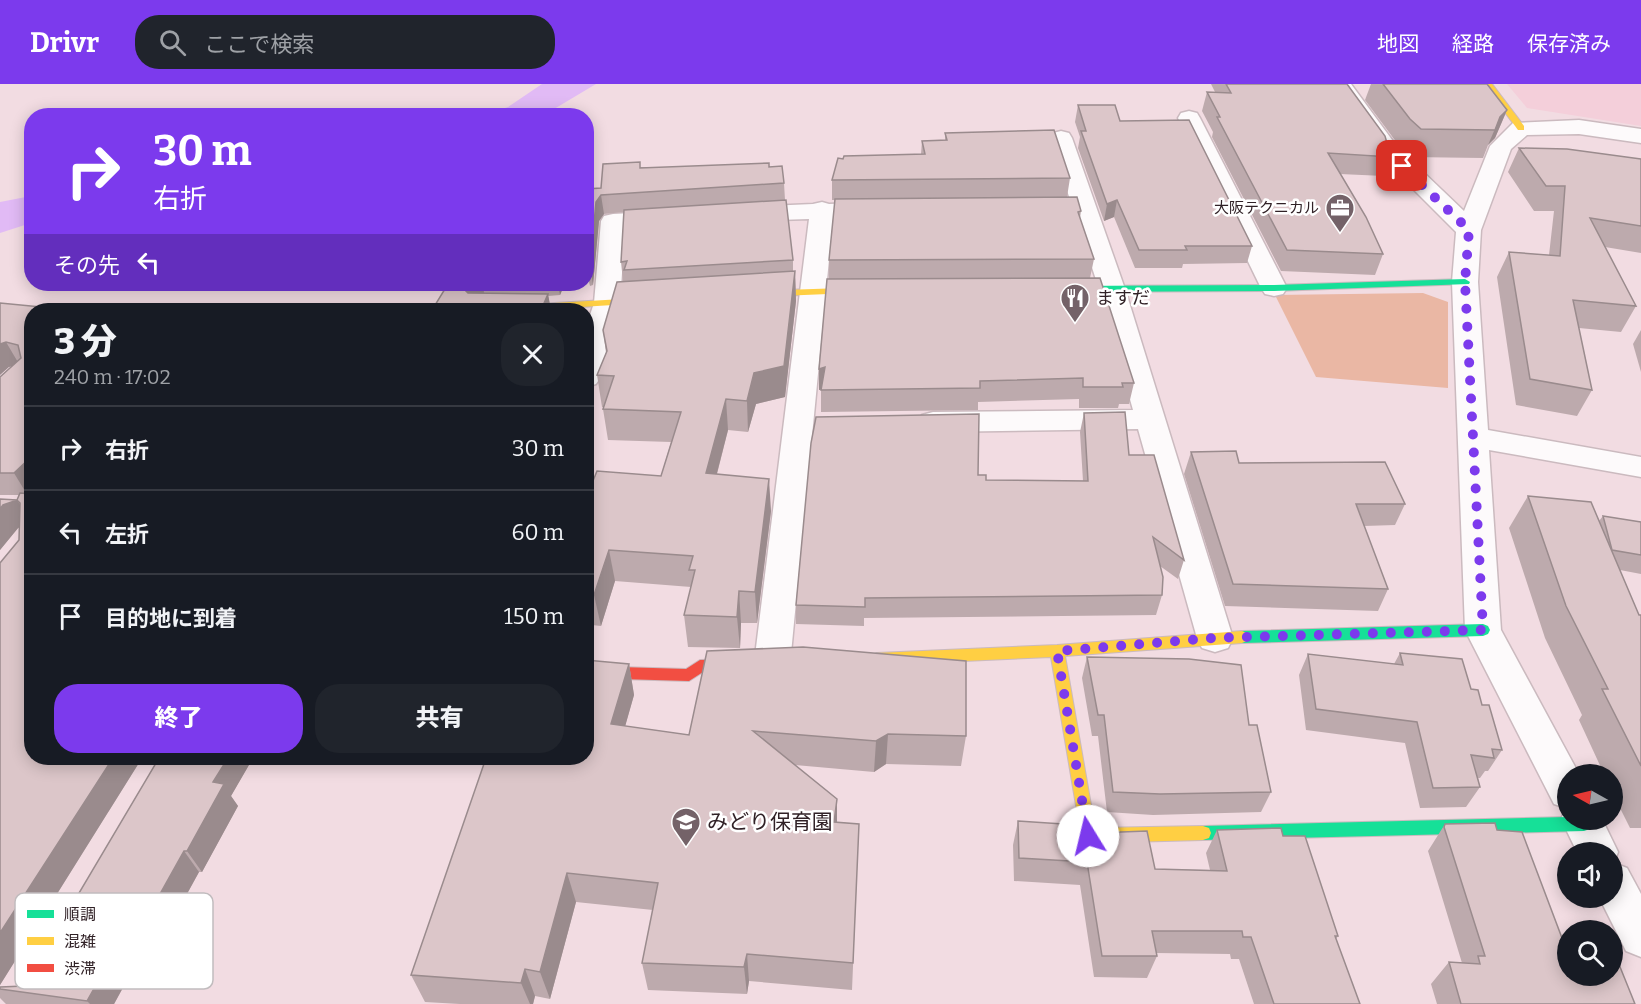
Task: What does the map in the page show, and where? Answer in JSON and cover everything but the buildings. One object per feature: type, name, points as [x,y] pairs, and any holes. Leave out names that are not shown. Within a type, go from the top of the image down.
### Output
[{"type":"street","points":[[1340,84],[1390,153],[1469,230]]},
{"type":"street","points":[[1488,84],[1521,128]]},
{"type":"street","points":[[1188,118],[1274,288]]},
{"type":"street","points":[[1557,772],[1483,630],[1465,282],[1469,230],[1501,146],[1521,128],[1579,127],[1641,136]]},
{"type":"street","points":[[1061,138],[1071,207],[1112,289],[1215,638]]},
{"type":"street","points":[[594,349],[607,303],[613,221],[822,209],[905,208]]},
{"type":"street","points":[[594,672],[689,675],[700,666],[778,664],[811,423],[815,290],[822,209]]},
{"type":"street","points":[[1041,290],[1274,288],[1465,282]]},
{"type":"street","points":[[734,295],[815,290],[886,290]]},
{"type":"street","points":[[594,304],[665,299]]},
{"type":"street","points":[[905,422],[1151,419]]},
{"type":"street","points":[[1472,437],[1641,467]]},
{"type":"street","points":[[867,659],[1057,651],[1215,638],[1483,630]]},
{"type":"street","points":[[1057,651],[1088,836],[1557,823]]},
{"type":"street","points":[[1623,902],[1641,937]]},
{"type":"shaded area","points":[[542,84],[596,84],[556,108],[505,108]]},
{"type":"shaded area","points":[[1507,84],[1641,84],[1641,126],[1527,108]]},
{"type":"shaded area","points":[[24,197],[24,225],[0,233],[0,202]]},
{"type":"shaded area","points":[[1423,293],[1448,302],[1448,388],[1316,377],[1275,295]]},
{"type":"traffic: fast","points":[[1059,289],[1274,288],[1465,282]]},
{"type":"traffic: fast","points":[[1242,637],[1483,630]]},
{"type":"traffic: fast","points":[[1203,833],[1557,825]]},
{"type":"traffic: slow","points":[[1488,84],[1521,128]]},
{"type":"traffic: slow","points":[[753,294],[872,290]]},
{"type":"traffic: slow","points":[[594,304],[656,300]]},
{"type":"traffic: slow","points":[[877,659],[1057,651],[1242,637]]},
{"type":"traffic: slow","points":[[1057,651],[1088,836],[1203,833]]},
{"type":"traffic: jam","points":[[594,672],[689,675],[700,666],[747,665]]},
{"type":"place","name":"大阪テクニカル","points":[[1340,234]]},
{"type":"place","name":"ますだ","points":[[1075,324]]},
{"type":"place","name":"みどり保育園","points":[[686,848]]},
{"type":"route","points":[[1088,836],[1057,651],[1215,638],[1483,630],[1465,282],[1469,230],[1402,166]]}]
